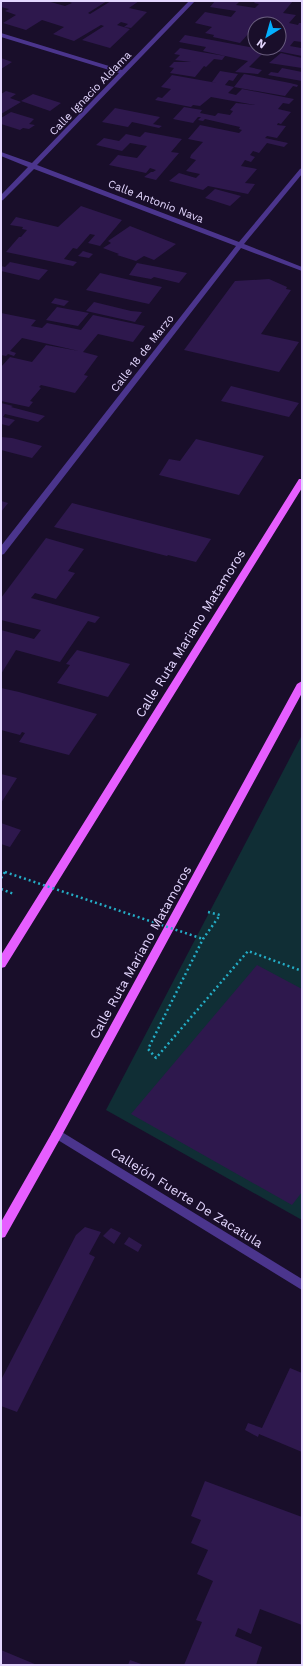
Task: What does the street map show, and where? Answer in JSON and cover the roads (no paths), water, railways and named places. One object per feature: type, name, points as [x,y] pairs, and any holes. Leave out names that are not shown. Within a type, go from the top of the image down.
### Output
[{"type":"main road","name":"Calle Ruta Mariano Matamoros","points":[[1,964],[302,481]]},
{"type":"main road","name":"Calle Ruta Mariano Matamoros","points":[[1,1233],[57,1134],[302,684]]},
{"type":"street","name":"Calle Ignacio Aldama","points":[[1,199],[192,1]]},
{"type":"street","points":[[1,35],[124,73]]},
{"type":"street","name":"Calle Antonio Nava","points":[[1,154],[302,269]]},
{"type":"street","name":"Calle 18 de Marzo","points":[[1,552],[240,245],[302,170]]},
{"type":"street","name":"Callejón Fuerte De Zacatula","points":[[57,1134],[302,1285]]}]
